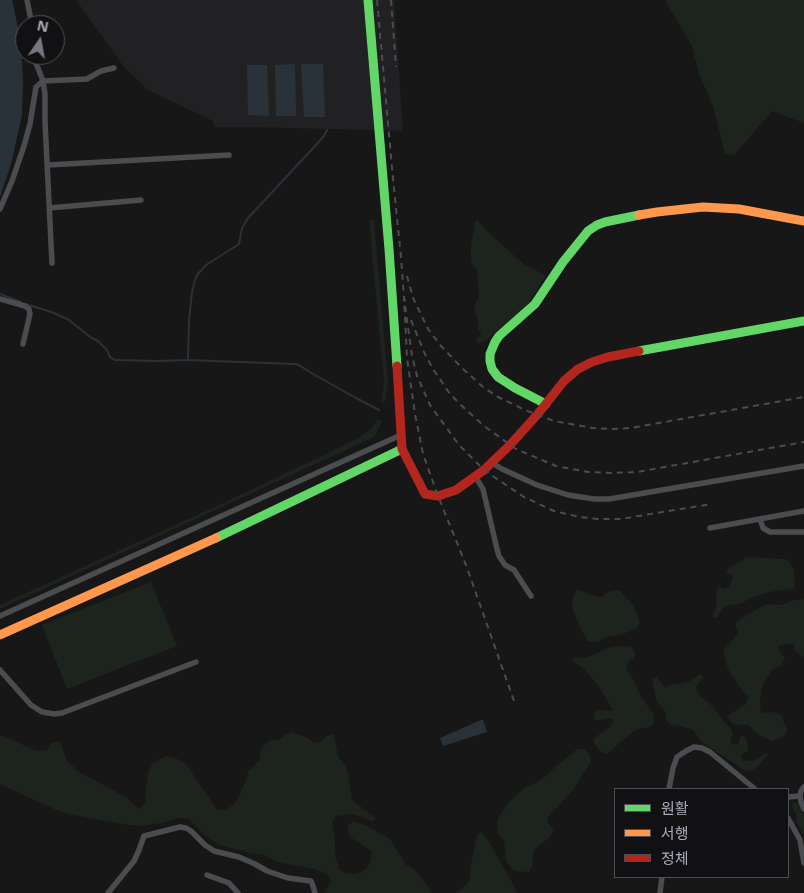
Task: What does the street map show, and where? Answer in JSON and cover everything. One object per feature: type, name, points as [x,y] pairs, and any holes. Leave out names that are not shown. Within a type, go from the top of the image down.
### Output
[{"type":"street","points":[[27,0],[30,15]]},
{"type":"street","points":[[368,0],[389,248],[402,449],[425,494],[438,496],[456,490],[492,463],[537,415],[564,381],[578,369],[608,357],[804,321]]},
{"type":"street","points":[[37,65],[43,81],[45,94],[52,263]]},
{"type":"street","points":[[0,209],[24,146],[36,87],[43,81],[87,79],[100,72],[114,68]]},
{"type":"street","points":[[48,165],[229,155]]},
{"type":"street","points":[[49,208],[141,200]]},
{"type":"street","points":[[546,404],[498,377],[492,369],[490,354],[499,336],[535,304],[563,262],[588,231],[597,225],[620,219],[657,212],[703,207],[739,209],[804,221]]},
{"type":"street","points":[[0,299],[30,309],[23,344]]},
{"type":"street","points":[[0,616],[401,435]]},
{"type":"street","points":[[0,635],[230,532],[402,449]]},
{"type":"street","points":[[492,463],[502,470],[537,485],[568,495],[594,500],[804,466]]},
{"type":"street","points":[[475,476],[483,489],[499,556],[505,564],[514,570],[531,596]]},
{"type":"street","points":[[710,528],[804,511]]},
{"type":"street","points":[[760,519],[763,528],[770,532],[804,532]]},
{"type":"street","points":[[0,670],[31,705],[42,712],[62,714],[196,662]]},
{"type":"street","points":[[669,788],[677,758],[694,747],[710,752],[754,788]]},
{"type":"street","points":[[804,788],[800,796],[804,809]]},
{"type":"street","points":[[789,797],[800,796]]},
{"type":"street","points":[[789,820],[800,840],[804,863]]},
{"type":"street","points":[[108,893],[134,861],[144,836],[180,827],[191,831],[214,851],[239,857],[267,871],[288,878],[311,881],[315,893]]},
{"type":"street","points":[[207,875],[228,883],[238,893]]},
{"type":"street","points":[[660,893],[662,878]]},
{"type":"shaded area","points":[[0,0],[12,0],[15,15],[15,65],[22,65],[22,115],[11,164],[0,197]]},
{"type":"shaded area","points":[[76,0],[394,0],[403,131],[214,127],[213,121],[148,90],[124,67]]},
{"type":"shaded area","points":[[665,0],[804,0],[804,123],[772,111],[734,155],[725,154],[713,106],[699,73],[691,44]]},
{"type":"shaded area","points":[[295,64],[296,116],[276,116],[275,65]]},
{"type":"shaded area","points":[[301,64],[323,64],[325,117],[304,117]]},
{"type":"shaded area","points":[[247,65],[267,65],[269,116],[248,115]]},
{"type":"shaded area","points":[[476,219],[525,265],[546,275],[530,302],[489,338],[479,343],[477,343],[476,338],[481,337],[475,311],[475,303],[479,298],[477,270],[471,261],[471,245]]},
{"type":"shaded area","points":[[369,220],[374,220],[388,382],[385,402],[381,402],[384,382]]},
{"type":"shaded area","points":[[377,420],[382,421],[374,437],[0,609],[0,605],[219,505],[362,436],[371,429]]},
{"type":"shaded area","points":[[747,557],[785,559],[790,562],[794,571],[795,588],[762,594],[740,604],[729,605],[722,609],[717,618],[712,617],[717,604],[716,592],[719,587],[725,589],[730,586],[733,576],[726,572],[729,568]]},
{"type":"shaded area","points":[[151,582],[177,646],[67,689],[42,625]]},
{"type":"shaded area","points":[[576,590],[601,597],[609,592],[619,590],[633,605],[640,622],[636,629],[620,635],[609,636],[597,642],[588,642],[574,613],[572,603]]},
{"type":"shaded area","points":[[804,599],[804,657],[795,651],[794,644],[778,646],[781,654],[785,657],[781,665],[773,670],[763,683],[760,700],[761,713],[772,712],[781,715],[787,730],[785,736],[772,741],[759,735],[747,724],[736,725],[727,716],[746,704],[748,696],[728,669],[724,650],[738,633],[735,623],[742,618],[766,604],[782,605]]},
{"type":"shaded area","points":[[632,647],[634,651],[635,655],[626,668],[641,697],[653,713],[654,720],[650,727],[638,729],[631,733],[606,754],[599,750],[594,743],[594,739],[610,727],[614,720],[611,718],[595,720],[594,716],[595,712],[599,710],[613,710],[598,685],[582,667],[572,660],[575,657],[586,658],[608,648]]},
{"type":"shaded area","points":[[700,674],[704,678],[697,685],[696,689],[730,728],[733,733],[731,744],[738,745],[741,735],[746,737],[748,745],[747,751],[741,755],[743,761],[752,761],[767,753],[768,755],[756,768],[750,771],[744,770],[702,742],[693,730],[671,725],[667,722],[665,711],[656,700],[652,678],[657,676],[666,687],[688,682]]},
{"type":"shaded area","points":[[483,720],[487,732],[443,746],[440,738]]},
{"type":"shaded area","points":[[292,732],[308,738],[314,743],[334,734],[338,757],[345,765],[348,773],[352,800],[376,818],[373,822],[352,814],[336,816],[332,823],[335,838],[335,854],[339,870],[354,874],[362,872],[368,867],[371,860],[372,852],[353,839],[348,833],[348,825],[354,821],[390,839],[406,865],[413,868],[432,893],[323,893],[331,881],[326,874],[315,869],[278,862],[263,855],[217,844],[188,818],[179,818],[141,826],[128,825],[68,814],[0,784],[0,736],[4,736],[36,751],[47,750],[52,743],[60,741],[67,761],[79,772],[127,798],[139,809],[145,803],[146,787],[152,764],[167,756],[182,761],[217,810],[225,810],[237,800],[247,778],[248,771],[260,760],[260,752],[264,745],[271,740],[279,740]]},
{"type":"shaded area","points":[[577,749],[584,749],[590,755],[591,762],[572,791],[548,817],[547,822],[554,829],[549,838],[534,850],[532,866],[529,872],[514,871],[506,861],[504,841],[498,833],[498,818],[509,802],[525,787],[538,782]]},
{"type":"shaded area","points":[[795,802],[804,814],[804,835],[796,822],[797,816],[791,805]]},
{"type":"shaded area","points":[[481,832],[488,840],[518,893],[455,893],[466,885],[470,879],[470,869],[477,835]]},
{"type":"waterway","points":[[188,360],[189,320],[192,292],[197,275],[206,265],[239,244],[242,228],[248,218],[316,145],[327,130]]},
{"type":"waterway","points":[[0,294],[21,302]]},
{"type":"waterway","points":[[26,304],[69,320],[98,341],[107,350],[110,357],[115,360],[188,360],[295,364],[379,410]]},
{"type":"railway","points":[[377,0],[404,298],[406,303]]},
{"type":"railway","points":[[391,0],[396,67]]},
{"type":"railway","points":[[407,276],[413,298],[428,329],[462,368],[483,387],[498,397],[554,421],[593,428],[631,428],[804,397]]},
{"type":"railway","points":[[514,701],[466,565],[423,454],[407,358],[404,298],[412,356],[417,376],[430,405],[459,445],[484,470],[500,481],[524,497],[554,511],[598,519],[620,519],[712,504]]},
{"type":"railway","points":[[411,320],[424,352],[450,394],[484,426],[516,449],[556,466],[588,472],[637,472],[804,442]]},
{"type":"traffic: fast","points":[[368,0],[397,366]]},
{"type":"traffic: fast","points":[[546,404],[498,377],[492,369],[490,361],[490,354],[495,342],[499,336],[535,304],[563,262],[588,231],[605,222],[639,215]]},
{"type":"traffic: fast","points":[[639,351],[804,321]]},
{"type":"traffic: fast","points":[[216,538],[402,449]]},
{"type":"traffic: slow","points":[[639,215],[703,207],[739,209],[804,221]]},
{"type":"traffic: slow","points":[[0,635],[216,538]]},
{"type":"traffic: jam","points":[[397,366],[402,449],[425,494],[438,496],[456,490],[484,470],[537,415],[564,381],[578,369],[608,357],[639,351]]}]
